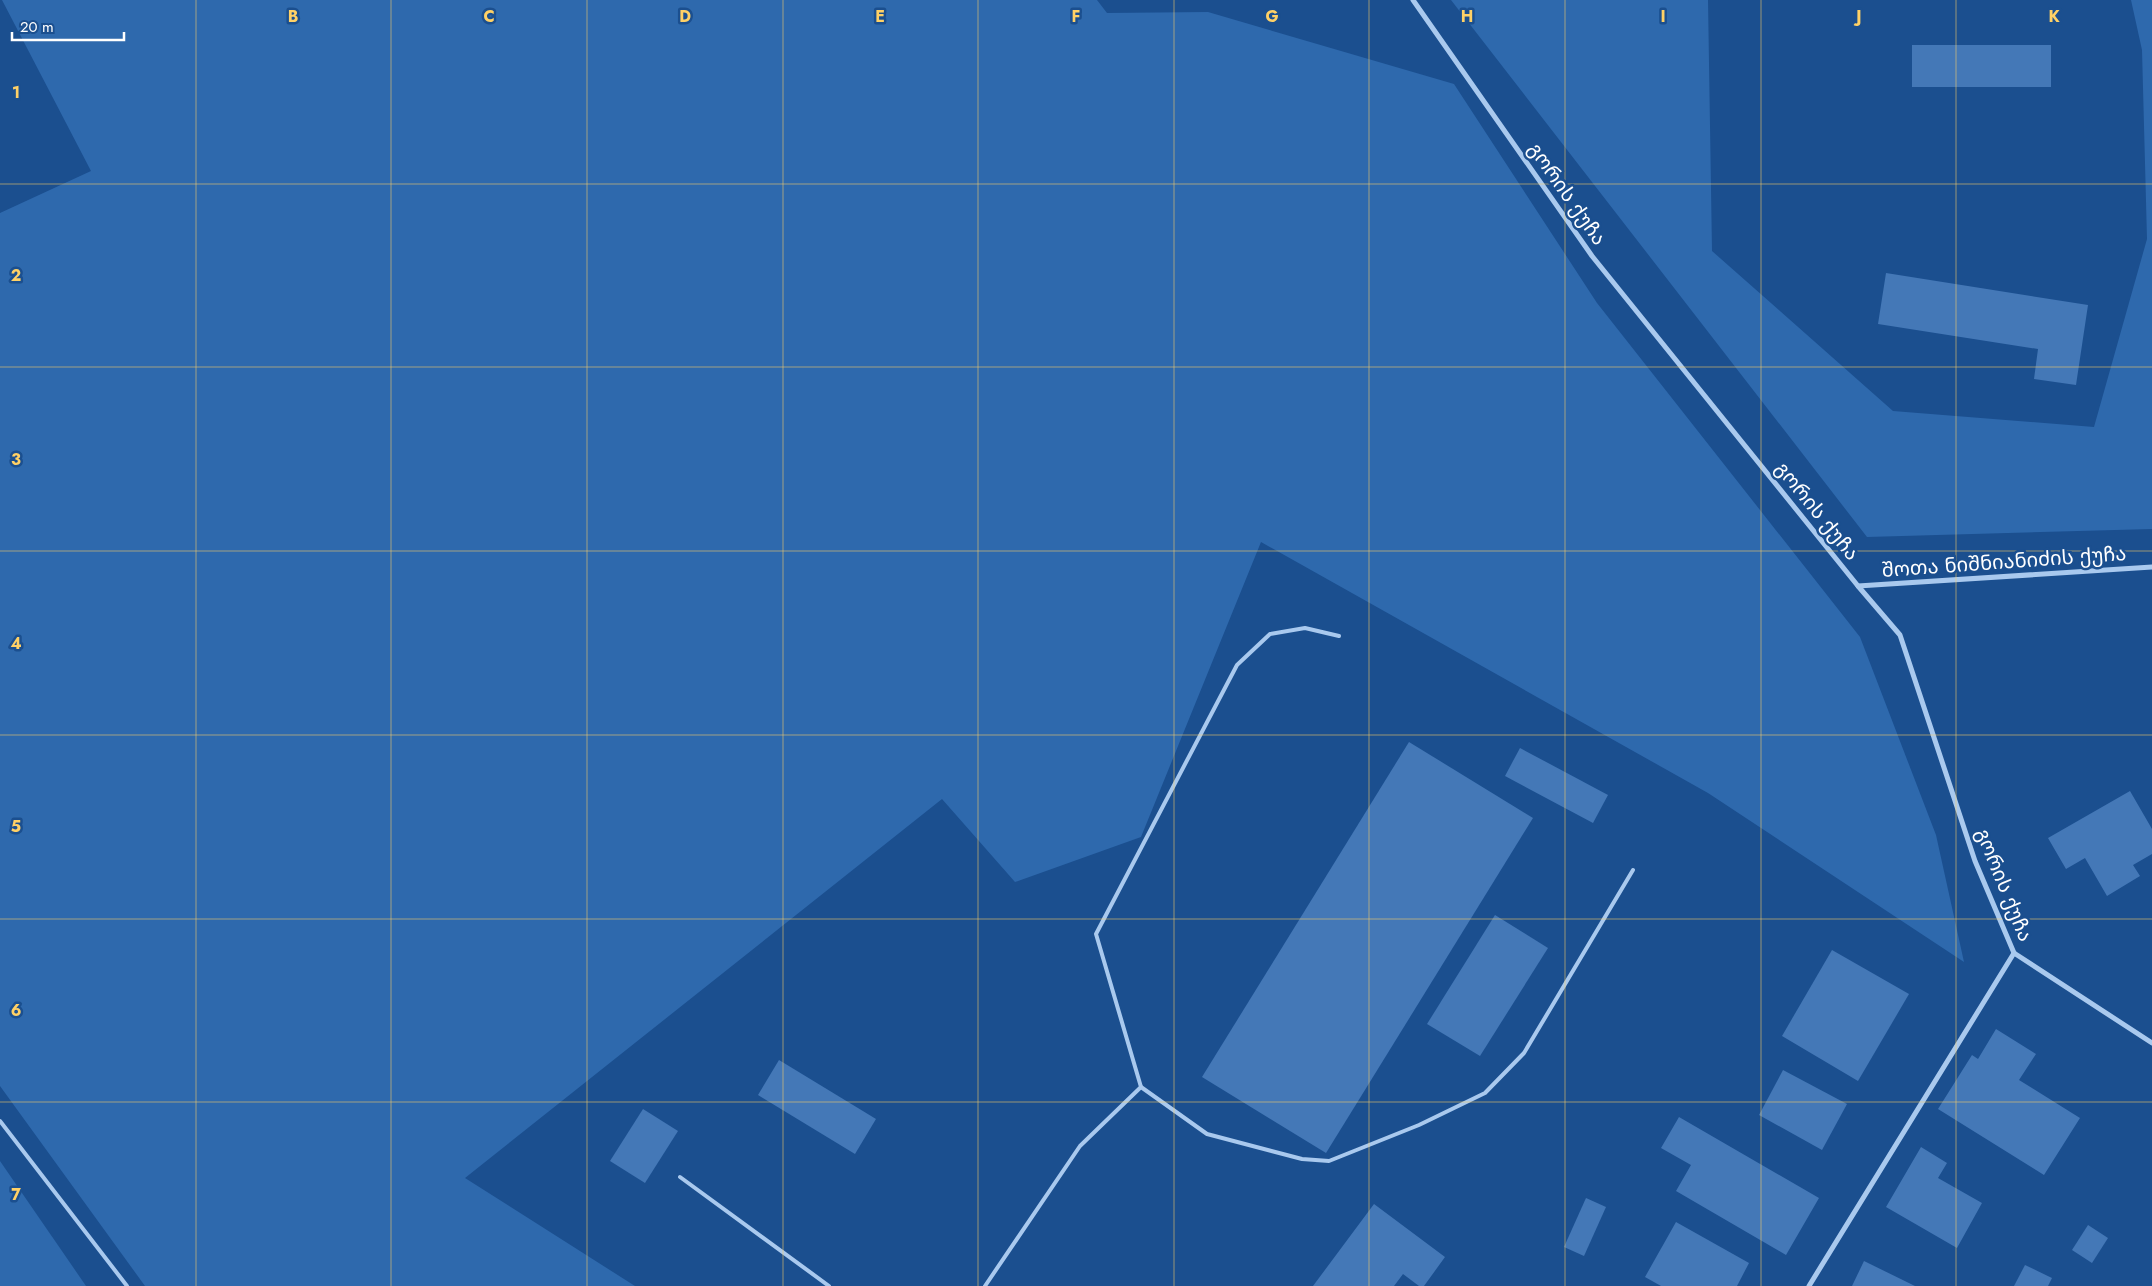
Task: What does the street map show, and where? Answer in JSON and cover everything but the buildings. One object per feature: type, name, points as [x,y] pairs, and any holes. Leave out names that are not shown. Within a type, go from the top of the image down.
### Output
[{"type":"street","name":"გორის ქუჩა","points":[[1413,0],[1592,256],[1858,586],[1900,635],[1975,861],[2014,953],[2152,1043]]},
{"type":"street","name":"შოთა ნიშნიანიძის ქუჩა","points":[[1858,586],[2152,567]]},
{"type":"street","points":[[1809,1286],[2014,953]]},
{"type":"lane","points":[[1339,636],[1305,628],[1270,634],[1237,665],[1096,934],[1141,1087],[1207,1134],[1302,1160],[1330,1161],[1402,1132],[1485,1093],[1524,1053],[1634,870]]},
{"type":"lane","points":[[985,1286],[1080,1146],[1141,1087]]},
{"type":"lane","points":[[0,1121],[127,1286]]},
{"type":"lane","points":[[680,1176],[829,1286]]},
{"type":"shaded area","points":[[2,0],[1097,0],[1107,13],[1208,12],[1454,84],[1597,303],[1860,637],[1936,835],[1964,962],[1708,793],[1261,542],[1141,837],[1015,882],[942,799],[465,1178],[635,1286],[145,1286],[0,1086],[0,213],[91,171]]},
{"type":"shaded area","points":[[1451,0],[1708,0],[1712,251],[1893,411],[2094,427],[2147,239],[2142,50],[2131,0],[2152,0],[2152,529],[1867,537]]},
{"type":"shaded area","points":[[0,1161],[86,1286],[0,1286]]}]
